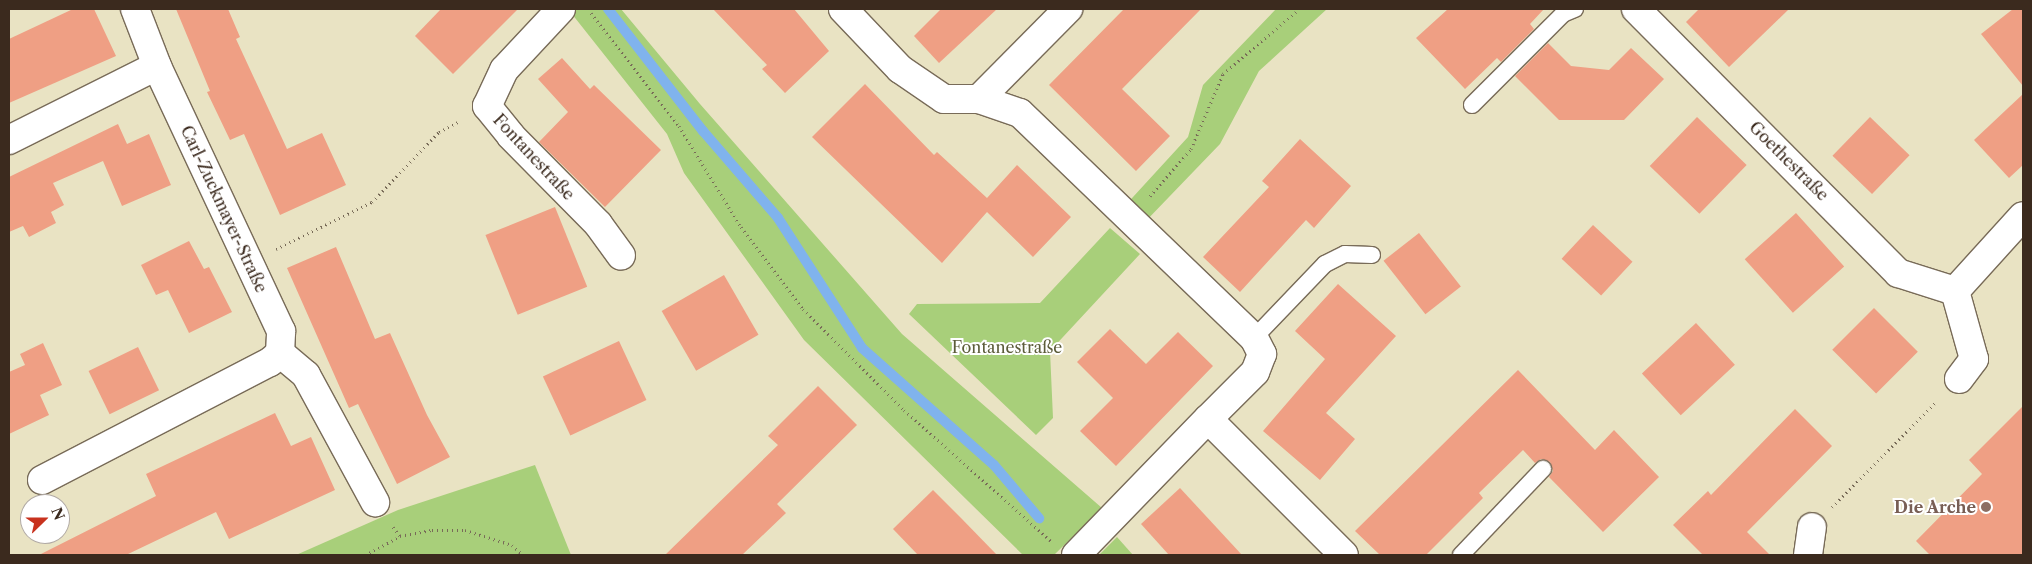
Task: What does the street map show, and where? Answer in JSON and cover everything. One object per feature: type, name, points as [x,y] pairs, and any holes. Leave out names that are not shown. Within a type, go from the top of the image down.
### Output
[{"type":"street","name":"Carl-Zuckmayer-Straße","points":[[135,9],[157,66],[281,331],[280,353]]},
{"type":"street","name":"Fontanestraße","points":[[561,9],[504,70],[487,106],[511,136],[598,224],[621,256]]},
{"type":"street","points":[[843,9],[900,69],[944,99],[979,99],[1020,113],[1254,338],[1262,354],[1255,372],[1208,419],[1065,549]]},
{"type":"street","points":[[979,99],[1068,9]]},
{"type":"street","name":"Goethestraße","points":[[1636,9],[1898,273],[1955,291]]},
{"type":"street","points":[[9,140],[157,66]]},
{"type":"street","points":[[1959,380],[1974,359],[1955,291],[2023,216]]},
{"type":"street","points":[[42,480],[270,362],[280,353],[306,375],[375,502]]},
{"type":"street","points":[[1208,419],[1344,555]]},
{"type":"street","points":[[1808,555],[1812,527]]},
{"type":"lane","points":[[1472,105],[1563,14],[1575,9]]},
{"type":"lane","points":[[1254,338],[1325,264],[1345,254],[1372,255]]},
{"type":"lane","points":[[1461,555],[1543,469]]},
{"type":"path","points":[[588,9],[679,126],[742,227],[803,309],[904,410],[1065,549]]},
{"type":"path","points":[[1131,219],[1191,149],[1223,74],[1299,9]]},
{"type":"path","points":[[250,263],[372,202],[439,132],[487,106]]},
{"type":"path","points":[[1812,527],[1959,380]]},
{"type":"path","points":[[365,555],[400,536],[432,530],[465,530],[512,545],[523,555]]},
{"type":"green space","points":[[568,9],[621,9],[700,104],[902,334],[1102,508],[1054,555],[1023,555],[804,340],[684,173],[667,134]]},
{"type":"green space","points":[[1276,9],[1327,9],[1259,71],[1220,144],[1143,224],[1122,209],[1188,137],[1203,85]]},
{"type":"green space","name":"Fontanestraße","points":[[1110,228],[1140,254],[1050,351],[1053,418],[1036,435],[909,314],[917,304],[1040,303]]},
{"type":"green space","points":[[535,465],[571,555],[296,555],[398,510]]},
{"type":"green space","points":[[1117,537],[1133,555],[1099,555]]},
{"type":"building","points":[[73,9],[94,9],[116,56],[9,103],[9,39]]},
{"type":"building","points":[[176,9],[228,9],[240,37],[236,39],[287,149],[322,133],[346,185],[280,215],[244,134],[230,140],[207,92],[210,91]]},
{"type":"building","points":[[441,9],[518,9],[453,74],[415,36]]},
{"type":"building","points":[[713,9],[794,9],[829,51],[785,93],[762,69],[767,65]]},
{"type":"building","points":[[941,9],[997,9],[939,63],[914,36]]},
{"type":"building","points":[[1124,9],[1201,9],[1122,89],[1170,136],[1136,171],[1049,85]]},
{"type":"building","points":[[1448,9],[1544,9],[1530,24],[1534,29],[1501,62],[1497,58],[1465,89],[1416,38]]},
{"type":"building","points":[[1699,9],[1789,9],[1729,67],[1686,22]]},
{"type":"building","points":[[2013,9],[2023,9],[2023,86],[1981,34]]},
{"type":"building","points":[[1548,43],[1571,66],[1609,70],[1631,48],[1664,79],[1624,120],[1559,120],[1515,76]]},
{"type":"building","points":[[562,58],[590,89],[594,85],[661,150],[605,207],[539,142],[568,112],[538,79]]},
{"type":"building","points":[[865,84],[934,155],[937,152],[987,198],[1017,165],[1071,217],[1033,257],[987,212],[942,263],[812,137]]},
{"type":"building","points":[[2023,94],[2023,165],[2009,178],[1974,140]]},
{"type":"building","points":[[1697,117],[1747,165],[1699,214],[1650,166]]},
{"type":"building","points":[[1870,117],[1910,155],[1872,194],[1832,156]]},
{"type":"building","points":[[118,124],[127,144],[149,134],[171,185],[122,206],[103,161],[53,183],[64,205],[51,212],[56,223],[29,237],[23,226],[9,232],[9,177]]},
{"type":"building","points":[[1300,139],[1351,186],[1314,228],[1306,220],[1240,292],[1203,257],[1269,187],[1262,181]]},
{"type":"building","points":[[555,207],[587,287],[518,315],[485,235]]},
{"type":"building","points":[[1796,213],[1844,267],[1793,313],[1745,259]]},
{"type":"building","points":[[1593,225],[1632,262],[1601,295],[1562,259]]},
{"type":"building","points":[[1419,233],[1461,287],[1425,314],[1384,261]]},
{"type":"building","points":[[189,241],[204,269],[209,267],[232,312],[189,333],[168,290],[156,295],[141,265]]},
{"type":"building","points":[[336,247],[375,339],[390,333],[427,415],[450,457],[397,484],[358,404],[349,408],[287,268]]},
{"type":"building","points":[[724,275],[758,335],[696,371],[662,311]]},
{"type":"building","points":[[1338,284],[1396,336],[1326,413],[1355,439],[1320,480],[1263,431],[1325,359],[1295,331]]},
{"type":"building","points":[[1874,308],[1918,352],[1876,394],[1832,350]]},
{"type":"building","points":[[1696,323],[1735,365],[1681,415],[1642,373]]},
{"type":"building","points":[[1110,329],[1146,364],[1178,332],[1213,366],[1116,466],[1080,431],[1113,398],[1077,362]]},
{"type":"building","points":[[619,341],[646,400],[570,435],[543,376]]},
{"type":"building","points":[[43,343],[62,385],[40,395],[49,415],[9,434],[9,372],[25,365],[20,354]]},
{"type":"building","points":[[138,347],[159,390],[110,414],[89,371]]},
{"type":"building","points":[[1518,370],[1595,450],[1614,430],[1659,477],[1603,532],[1549,477],[1553,471],[1550,462],[1541,459],[1535,463],[1523,450],[1479,493],[1483,498],[1426,555],[1380,555],[1355,531]]},
{"type":"building","points":[[818,386],[857,425],[777,504],[786,513],[742,555],[665,555],[778,445],[768,436]]},
{"type":"building","name":"Die Arche","points":[[2023,406],[2023,555],[1930,555],[1916,541],[1982,474],[1969,460]]},
{"type":"building","points":[[1795,409],[1832,446],[1747,532],[1770,555],[1703,555],[1673,525],[1708,491],[1711,495]]},
{"type":"building","points":[[275,413],[291,446],[311,437],[335,490],[229,539],[216,512],[126,555],[39,555],[61,544],[70,544],[70,539],[156,496],[146,474]]},
{"type":"building","points":[[1180,488],[1242,555],[1169,555],[1141,524]]},
{"type":"building","points":[[933,490],[997,555],[918,555],[893,529]]},
{"type":"waterway","points":[[608,9],[703,131],[778,218],[862,348],[994,465],[1039,518]]},
{"type":"place","name":"Die Arche","points":[[1986,507]]}]
